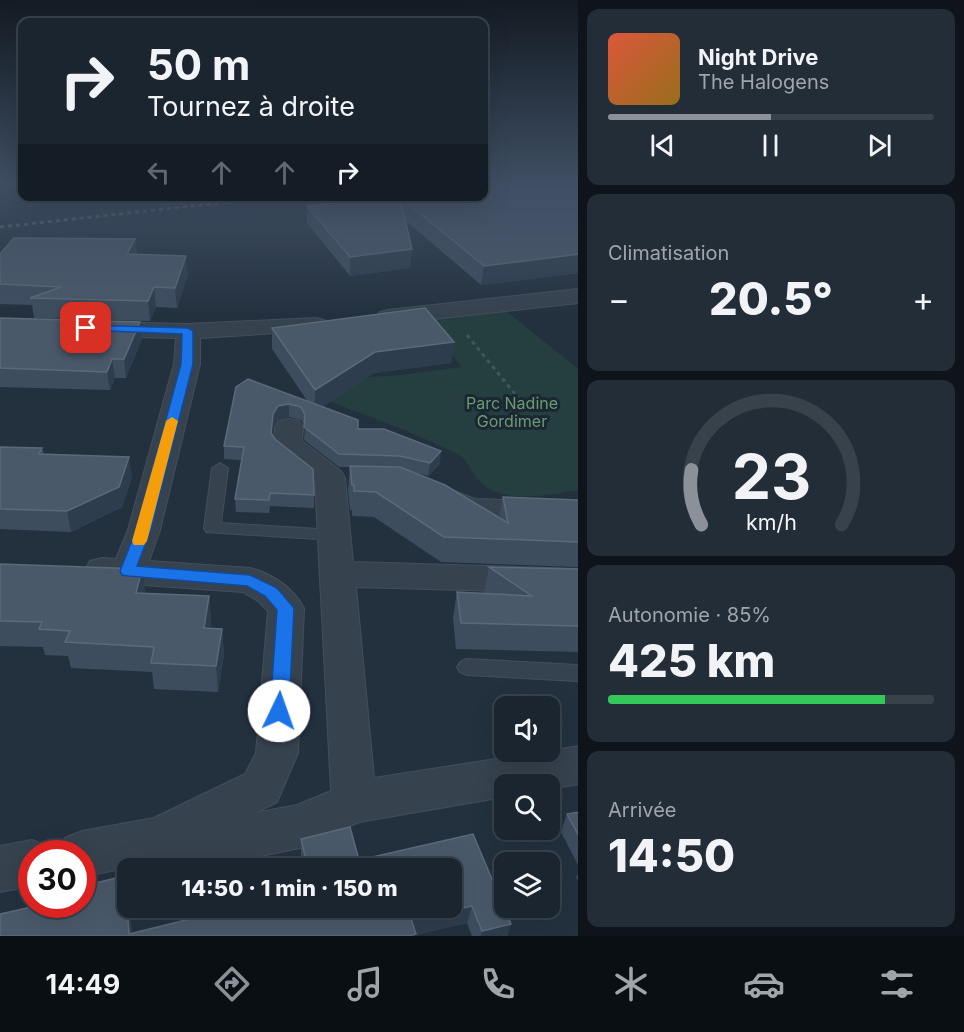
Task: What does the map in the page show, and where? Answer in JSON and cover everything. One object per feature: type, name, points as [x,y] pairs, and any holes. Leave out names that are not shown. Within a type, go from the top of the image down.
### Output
[{"type":"street","points":[[81,328],[188,331],[351,321],[578,296]]},
{"type":"street","points":[[128,571],[144,530],[187,364],[188,331]]},
{"type":"street","points":[[289,427],[287,444],[341,478],[334,536],[354,802]]},
{"type":"street","points":[[422,486],[470,509],[578,513]]},
{"type":"street","points":[[70,568],[250,580],[271,592],[286,608],[277,753],[261,788],[159,839]]},
{"type":"street","points":[[337,574],[578,581]]},
{"type":"street","points":[[96,851],[159,839],[241,838],[300,826],[354,802],[578,765]]},
{"type":"street","points":[[0,869],[18,866]]},
{"type":"lane","points":[[220,468],[212,528],[334,536]]},
{"type":"lane","points":[[467,667],[578,673]]},
{"type":"path","points":[[453,310],[453,317],[528,410]]},
{"type":"green space","name":"Parc Nadine Gordimer","points":[[504,309],[578,369],[578,490],[527,496],[497,492],[483,484],[459,455],[307,392],[314,381],[400,375],[462,367],[424,321]]},
{"type":"building","points":[[325,228],[407,228],[412,249],[350,257]]},
{"type":"building","points":[[437,228],[578,228],[578,254],[484,266]]},
{"type":"building","points":[[14,238],[135,239],[127,254],[186,256],[175,288],[154,287],[148,301],[30,298],[61,287],[0,284],[0,254]]},
{"type":"building","points":[[425,308],[454,342],[375,352],[315,390],[272,328]]},
{"type":"building","points":[[0,318],[140,322],[124,359],[112,359],[107,372],[0,368]]},
{"type":"building","points":[[248,379],[358,420],[358,429],[384,429],[441,451],[430,463],[400,456],[339,454],[304,427],[305,415],[301,407],[289,404],[278,406],[273,414],[271,433],[275,439],[313,469],[314,495],[270,493],[269,500],[235,499],[244,447],[224,446],[236,387]]},
{"type":"building","points":[[0,447],[42,448],[39,454],[129,457],[119,487],[67,511],[0,509]]},
{"type":"building","points":[[350,466],[400,467],[445,485],[508,523],[503,497],[578,500],[578,542],[444,537],[376,492],[354,491],[354,485],[352,485]]},
{"type":"building","points":[[0,564],[142,569],[136,593],[209,596],[204,628],[222,629],[216,666],[151,663],[154,647],[65,642],[70,631],[39,629],[42,622],[0,621]]},
{"type":"building","points":[[489,567],[578,569],[578,626],[461,623],[457,592],[532,596]]},
{"type":"building","points":[[578,812],[578,834],[567,814]]},
{"type":"building","points":[[350,827],[358,858],[306,858],[301,839]]},
{"type":"building","points":[[473,834],[494,884],[494,918],[508,918],[511,924],[482,931],[472,906],[462,908],[462,858],[368,858]]},
{"type":"building","points":[[117,878],[117,918],[128,918],[129,934],[194,918],[416,918],[411,919],[416,934],[408,936],[0,936],[0,914],[18,910],[18,918],[96,918],[96,883]]},
{"type":"slow traffic","points":[[139,541],[144,530],[172,421]]},
{"type":"route","points":[[86,328],[188,331],[187,364],[144,530],[128,571],[250,580],[271,592],[286,608],[279,711]]}]
